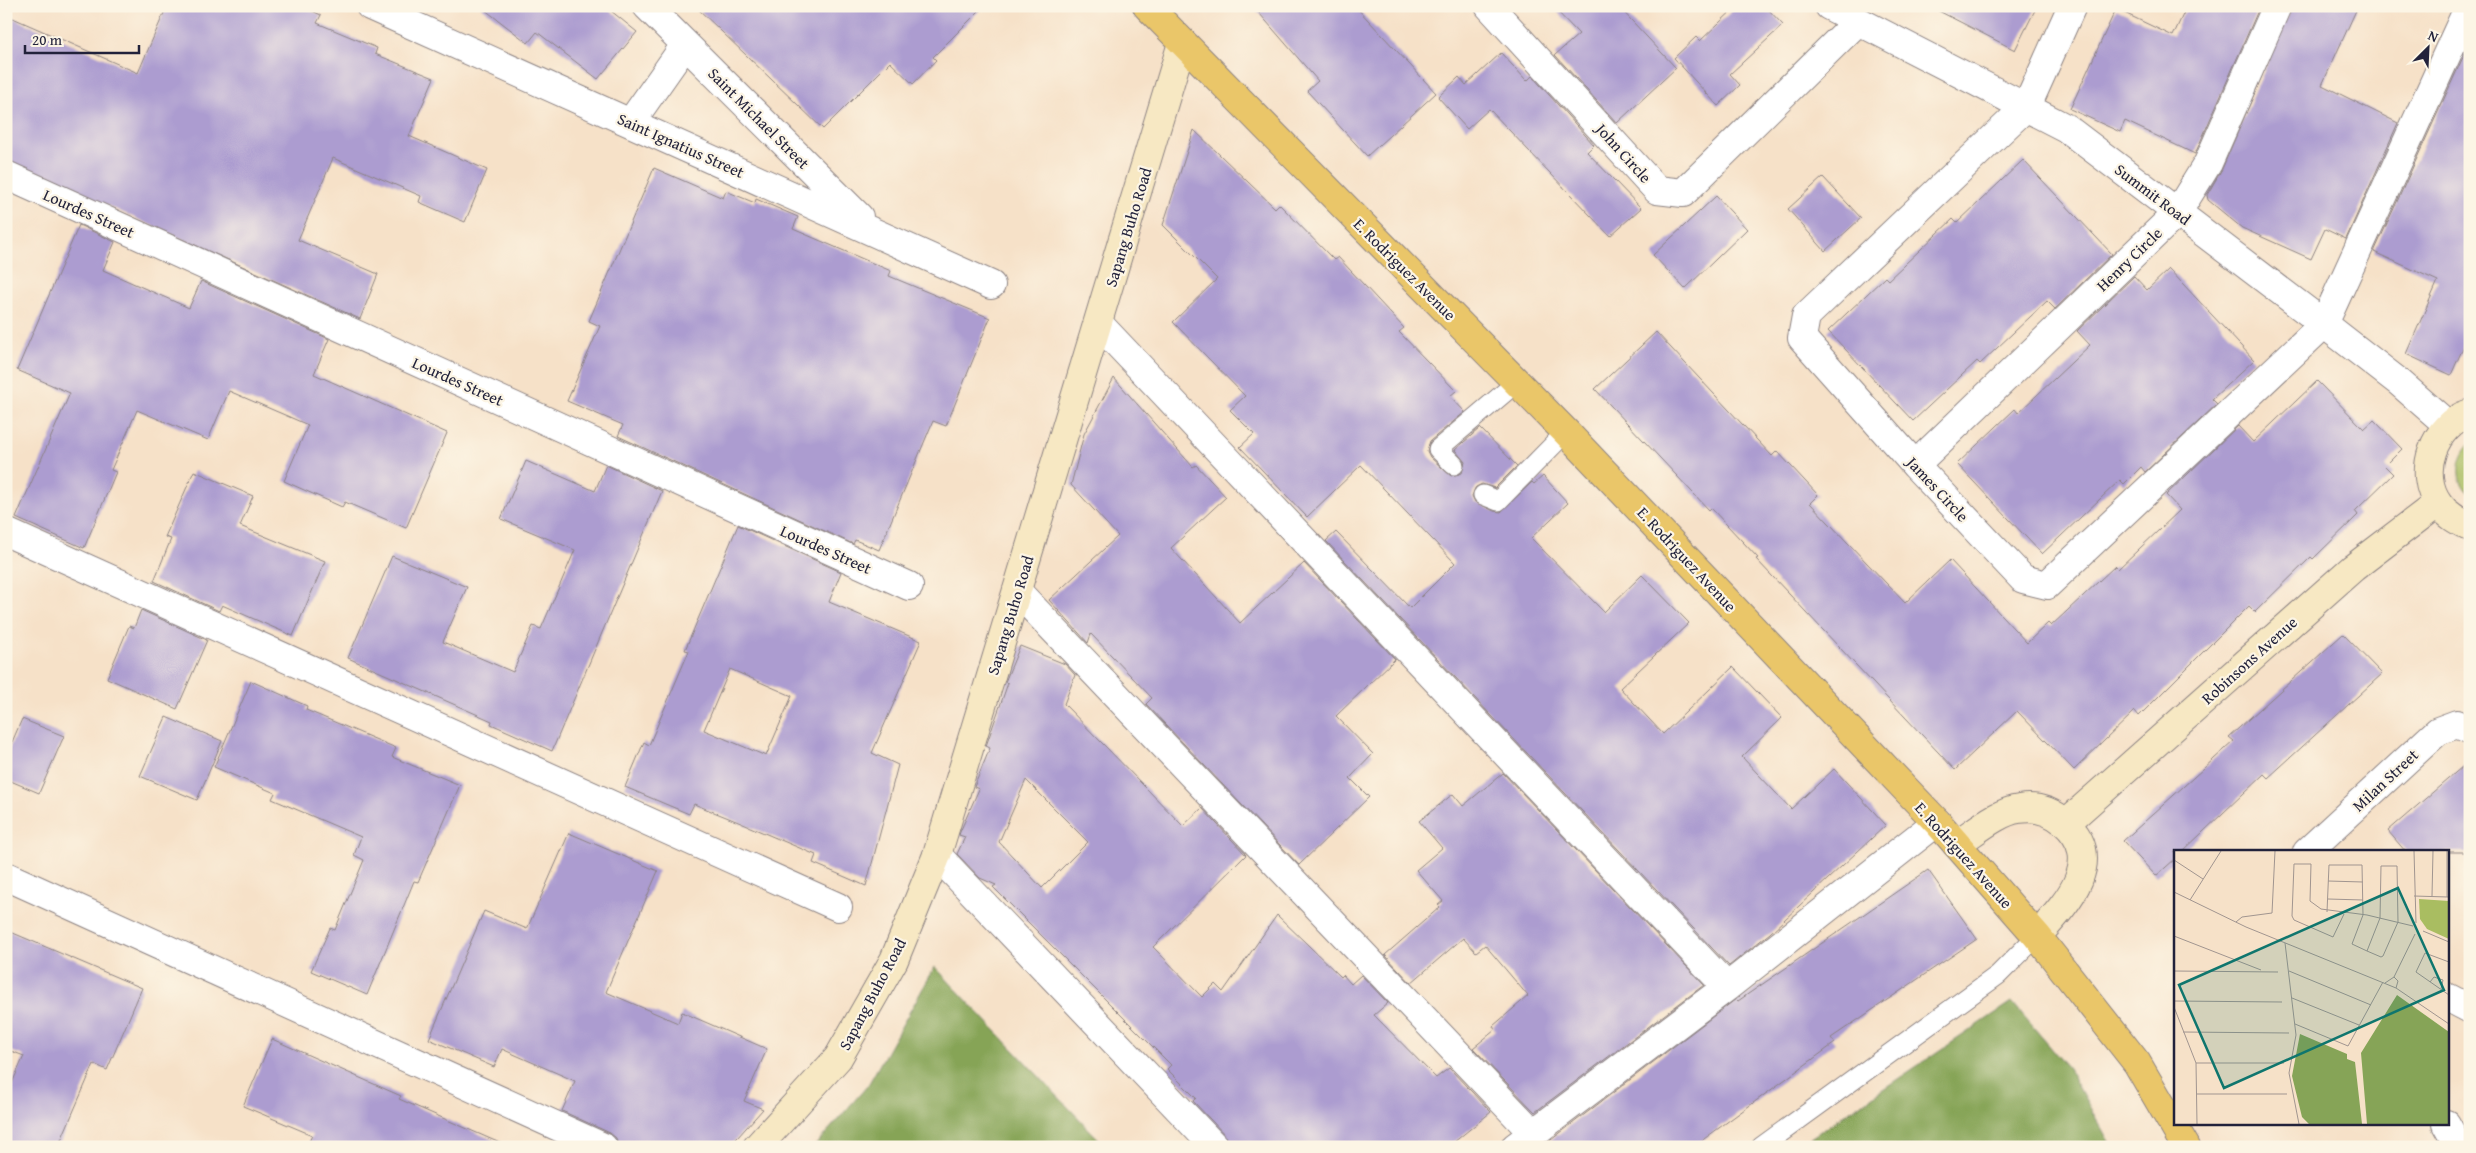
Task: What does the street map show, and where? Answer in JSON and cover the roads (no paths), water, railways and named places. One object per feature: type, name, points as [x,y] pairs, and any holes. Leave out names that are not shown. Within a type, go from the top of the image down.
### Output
[{"type":"main road","name":"E. Rodriguez Avenue","points":[[1147,6],[1566,432],[1937,822],[2037,936],[2137,1063],[2186,1147]]},
{"type":"street","name":"Saint Ignatius Street","points":[[370,6],[871,229],[992,285]]},
{"type":"street","name":"Saint Michael Street","points":[[647,6],[871,229]]},
{"type":"street","name":"John Circle","points":[[1490,6],[1657,190],[1683,193],[1857,22]]},
{"type":"street","name":"Summit Road","points":[[1830,6],[1857,22],[2027,106],[2066,128],[2400,383],[2459,419]]},
{"type":"street","points":[[2027,106],[2072,6]]},
{"type":"street","name":"Henry Circle","points":[[1915,465],[2178,213],[2208,163],[2277,6]]},
{"type":"street","points":[[2324,324],[2470,6]]},
{"type":"street","name":"Sapang Buho Road","points":[[757,1147],[838,1058],[894,960],[937,855],[1099,324],[1182,43]]},
{"type":"street","points":[[631,122],[685,45]]},
{"type":"street","name":"James Circle","points":[[2027,106],[1806,316],[1802,338],[1915,465],[2023,580],[2047,585],[2324,324]]},
{"type":"street","name":"Lourdes Street","points":[[6,175],[909,586]]},
{"type":"street","points":[[1099,324],[1727,987]]},
{"type":"street","points":[[2459,419],[2432,448],[2429,476],[2438,503],[2453,518],[2470,527]]},
{"type":"street","name":"Robinsons Avenue","points":[[2066,824],[2353,568],[2438,503]]},
{"type":"street","points":[[6,532],[838,907]]},
{"type":"street","points":[[1017,591],[1524,1140],[1727,987],[1937,822]]},
{"type":"street","name":"Milan Street","points":[[2309,850],[2438,731],[2457,724],[2470,730]]},
{"type":"street","points":[[1956,844],[2001,815],[2017,809],[2035,808],[2052,812],[2066,824],[2077,837],[2083,854],[2082,872],[2076,889],[2066,904],[2037,936]]},
{"type":"street","points":[[937,855],[1215,1147]]},
{"type":"street","points":[[6,876],[603,1147]]},
{"type":"street","points":[[2448,998],[2470,1009]]},
{"type":"lane","points":[[1454,465],[1438,449],[1517,382]]},
{"type":"lane","points":[[1483,495],[1498,501],[1566,432]]},
{"type":"lane","points":[[1761,1147],[1998,976],[2037,936]]}]
